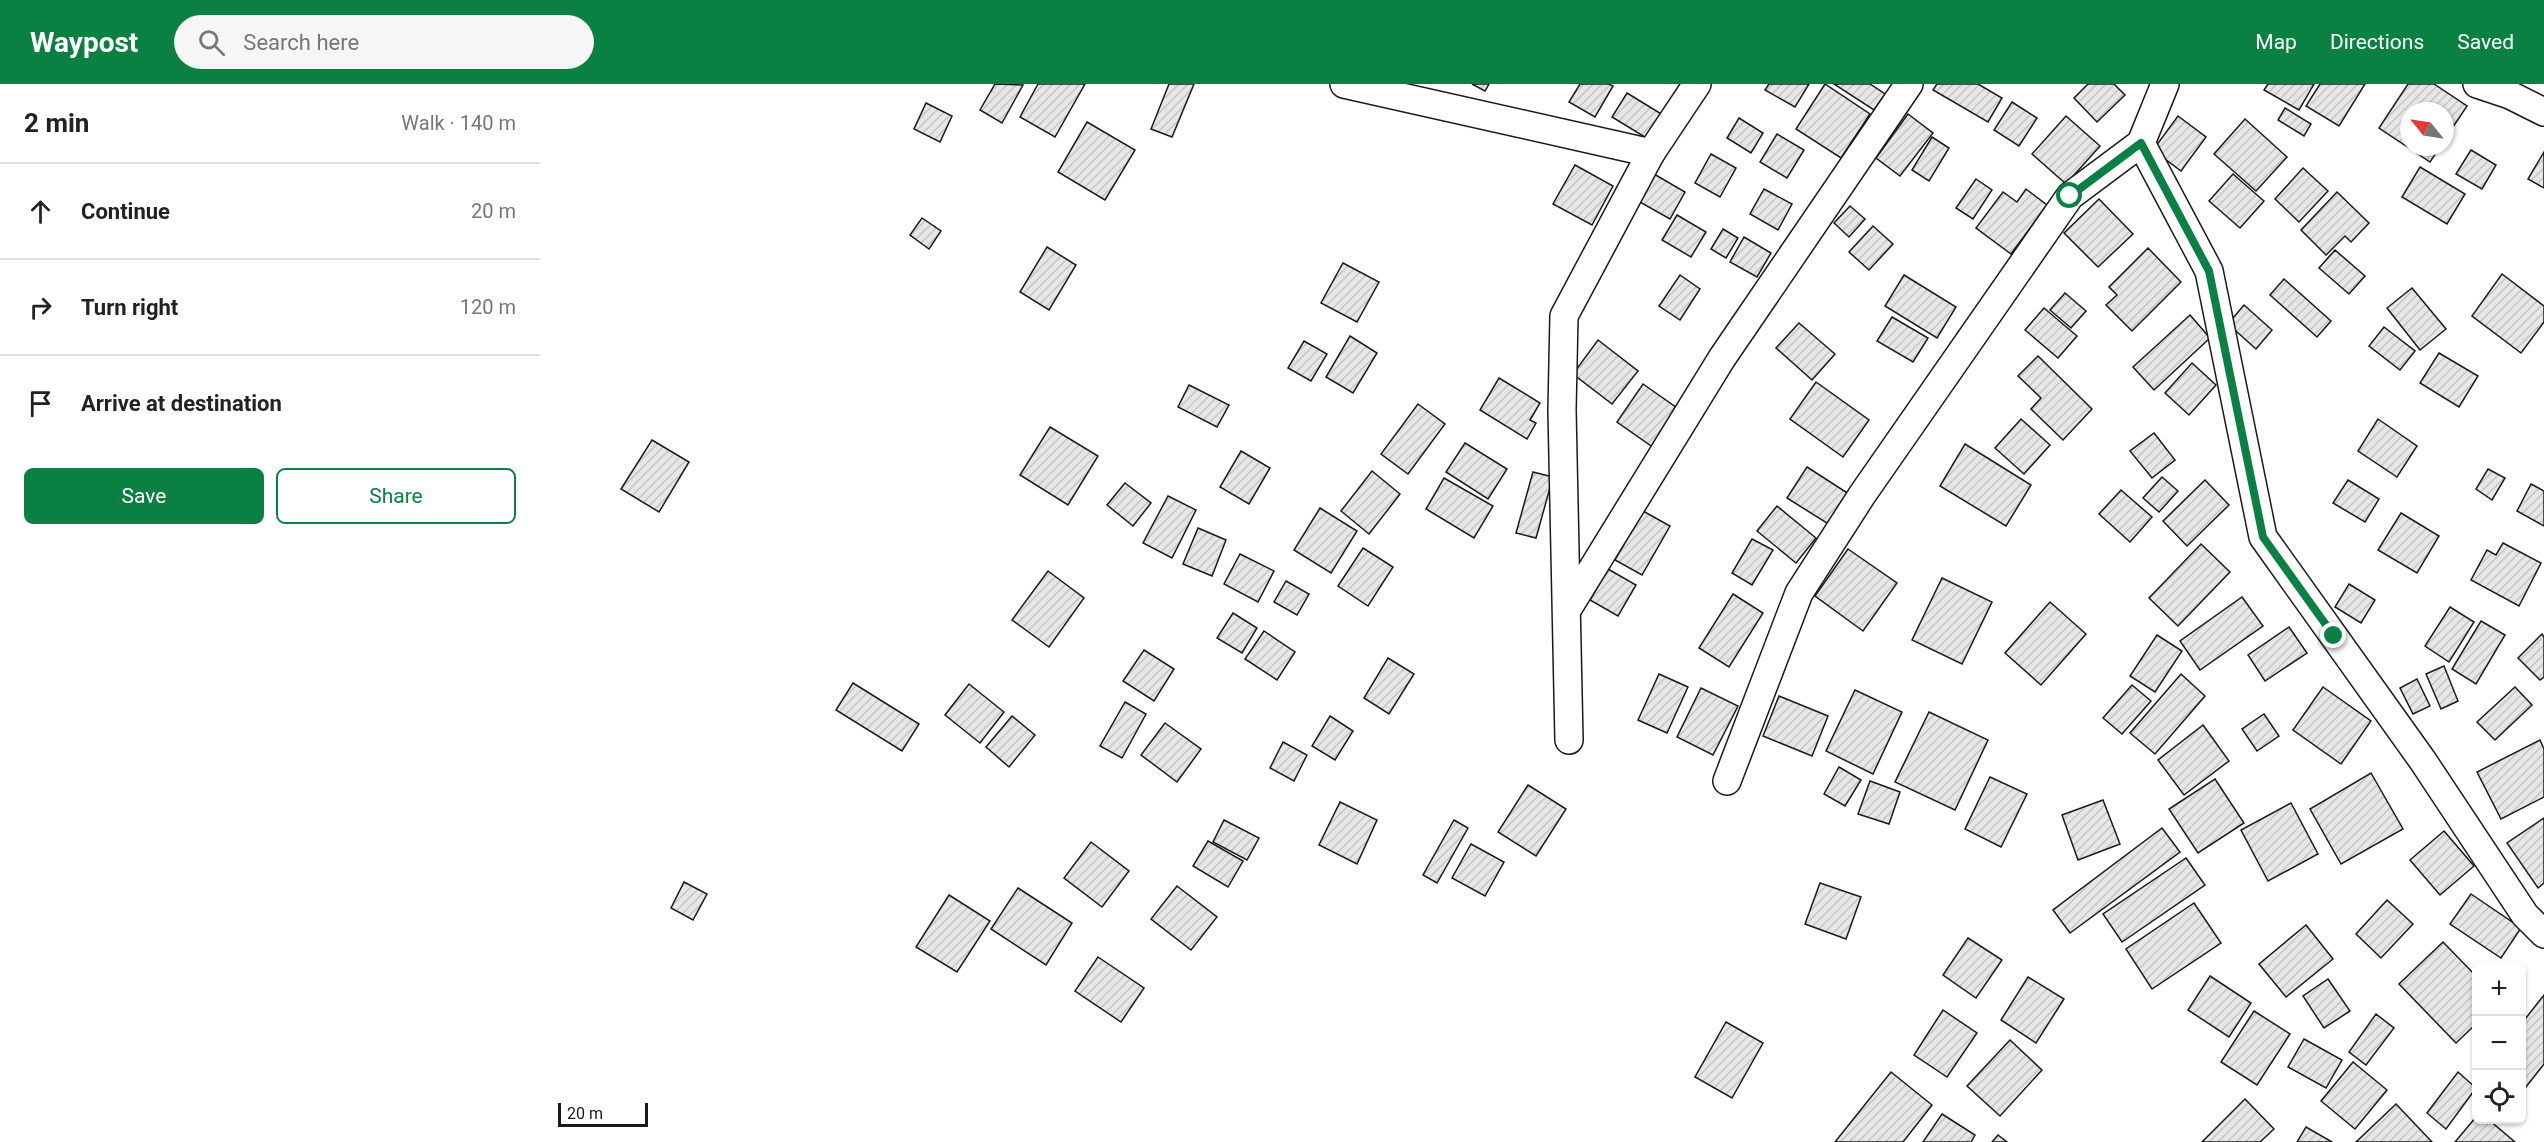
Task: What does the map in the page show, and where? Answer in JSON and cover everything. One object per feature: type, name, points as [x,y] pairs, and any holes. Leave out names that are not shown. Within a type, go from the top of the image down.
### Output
[{"type":"street","points":[[1344,84],[1651,153]]},
{"type":"street","points":[[1569,740],[1562,410],[1564,316],[1651,153],[1697,84]]},
{"type":"street","points":[[1567,610],[1722,358],[1909,84]]},
{"type":"street","points":[[1727,781],[1799,593],[1850,514],[2070,196],[2141,143],[2165,84]]},
{"type":"street","points":[[2477,84],[2510,95],[2544,112]]},
{"type":"street","points":[[2141,143],[2209,271],[2263,537],[2423,761],[2525,915],[2544,934]]},
{"type":"building","points":[[995,84],[1023,85],[1002,123],[980,110]]},
{"type":"building","points":[[1038,84],[1085,84],[1055,137],[1020,117]]},
{"type":"building","points":[[1169,84],[1194,84],[1172,137],[1151,129]]},
{"type":"building","points":[[1472,84],[1489,84],[1485,91]]},
{"type":"building","points":[[1580,84],[1613,86],[1595,117],[1569,102]]},
{"type":"building","points":[[1769,84],[1809,84],[1795,107],[1765,90]]},
{"type":"building","points":[[1825,84],[1870,114],[1841,158],[1796,129]]},
{"type":"building","points":[[1834,84],[1870,84],[1885,94],[1874,110]]},
{"type":"building","points":[[1937,84],[1978,84],[2002,98],[1988,122],[1933,90]]},
{"type":"building","points":[[2088,84],[2114,84],[2125,95],[2097,122],[2074,98]]},
{"type":"building","points":[[2268,84],[2314,84],[2299,110],[2264,90]]},
{"type":"building","points":[[2320,84],[2365,84],[2339,126],[2306,106]]},
{"type":"building","points":[[2408,84],[2434,84],[2467,106],[2454,126],[2454,102],[2400,102],[2400,142],[2379,128]]},
{"type":"building","points":[[1627,93],[1663,115],[1648,139],[1612,117]]},
{"type":"building","points":[[2012,102],[2037,118],[2019,146],[1994,130]]},
{"type":"building","points":[[926,103],[952,116],[940,142],[914,129]]},
{"type":"building","points":[[2285,108],[2311,124],[2304,136],[2278,120]]},
{"type":"building","points":[[1908,114],[1933,133],[1900,176],[1876,158]]},
{"type":"building","points":[[2066,116],[2100,146],[2066,184],[2032,154]]},
{"type":"building","points":[[2178,116],[2206,137],[2181,171],[2153,150]]},
{"type":"building","points":[[1739,118],[1763,133],[1751,153],[1727,138]]},
{"type":"building","points":[[2245,119],[2287,157],[2256,191],[2214,154]]},
{"type":"building","points":[[1087,122],[1135,150],[1105,200],[1058,172]]},
{"type":"building","points":[[1777,134],[1804,150],[1787,178],[1760,162]]},
{"type":"building","points":[[1932,137],[1949,148],[1929,181],[1912,170]]},
{"type":"building","points":[[2471,150],[2496,165],[2482,189],[2456,174]]},
{"type":"building","points":[[2544,152],[2544,188],[2528,179]]},
{"type":"building","points":[[1711,154],[1736,168],[1720,197],[1695,183]]},
{"type":"building","points":[[2421,156],[2434,156],[2430,162]]},
{"type":"building","points":[[1575,165],[1613,186],[1592,225],[1553,204]]},
{"type":"building","points":[[2420,167],[2465,194],[2447,224],[2402,197]]},
{"type":"building","points":[[2303,168],[2328,191],[2299,222],[2275,199]]},
{"type":"building","points":[[1654,174],[1685,192],[1670,219],[1638,201]]},
{"type":"building","points":[[2233,174],[2264,201],[2240,228],[2209,201]]},
{"type":"building","points":[[1976,179],[1992,190],[1973,219],[1956,208]]},
{"type":"building","points":[[1764,189],[1792,204],[1778,230],[1750,214]]},
{"type":"building","points":[[2026,189],[2047,205],[2011,254],[1976,228],[2003,192],[2017,202]]},
{"type":"building","points":[[2337,192],[2369,223],[2351,242],[2345,236],[2326,255],[2301,230]]},
{"type":"building","points":[[2099,199],[2133,234],[2098,267],[2064,233]]},
{"type":"building","points":[[1850,206],[1865,219],[1849,237],[1834,223]]},
{"type":"building","points":[[1677,215],[1706,232],[1691,257],[1662,240]]},
{"type":"building","points":[[922,218],[941,231],[929,249],[910,235]]},
{"type":"building","points":[[1873,226],[1893,244],[1869,270],[1849,252]]},
{"type":"building","points":[[1723,229],[1738,238],[1726,258],[1711,249]]},
{"type":"building","points":[[1744,237],[1771,253],[1757,277],[1730,262]]},
{"type":"building","points":[[1047,247],[1076,265],[1049,310],[1020,292]]},
{"type":"building","points":[[2148,248],[2181,282],[2132,331],[2106,305],[2117,295],[2109,287]]},
{"type":"building","points":[[2335,250],[2365,276],[2349,294],[2319,268]]},
{"type":"building","points":[[1343,263],[1379,282],[1357,322],[1321,303]]},
{"type":"building","points":[[2502,274],[2544,306],[2544,322],[2521,353],[2472,316]]},
{"type":"building","points":[[1680,275],[1700,289],[1680,320],[1659,306]]},
{"type":"building","points":[[1904,275],[1956,307],[1937,338],[1885,306]]},
{"type":"building","points":[[2284,279],[2331,321],[2317,337],[2270,295]]},
{"type":"building","points":[[2412,288],[2446,329],[2420,350],[2387,308]]},
{"type":"building","points":[[2065,293],[2086,311],[2071,328],[2050,310]]},
{"type":"building","points":[[2244,305],[2272,330],[2256,349],[2228,324]]},
{"type":"building","points":[[2044,308],[2077,336],[2058,358],[2025,330]]},
{"type":"building","points":[[2190,315],[2210,338],[2154,390],[2133,367]]},
{"type":"building","points":[[1892,317],[1928,338],[1913,362],[1877,341]]},
{"type":"building","points":[[1799,323],[1835,354],[1812,380],[1776,348]]},
{"type":"building","points":[[2384,327],[2415,351],[2400,370],[2369,346]]},
{"type":"building","points":[[1350,336],[1377,353],[1353,393],[1326,377]]},
{"type":"building","points":[[1598,340],[1638,371],[1612,404],[1573,374]]},
{"type":"building","points":[[1304,341],[1327,354],[1311,381],[1288,368]]},
{"type":"building","points":[[2439,353],[2478,376],[2459,407],[2420,383]]},
{"type":"building","points":[[2038,356],[2092,409],[2063,440],[2031,409],[2041,398],[2018,376]]},
{"type":"building","points":[[2192,363],[2216,385],[2189,415],[2165,393]]},
{"type":"building","points":[[1499,378],[1540,403],[1530,420],[1536,423],[1527,439],[1480,410]]},
{"type":"building","points":[[1816,382],[1869,420],[1843,457],[1790,419]]},
{"type":"building","points":[[1643,384],[1680,410],[1654,448],[1617,422]]},
{"type":"building","points":[[1189,385],[1229,405],[1217,427],[1178,407]]},
{"type":"building","points":[[1418,404],[1445,424],[1408,474],[1381,454]]},
{"type":"building","points":[[2021,419],[2050,445],[2024,474],[1995,448]]},
{"type":"building","points":[[2378,419],[2417,446],[2397,477],[2358,451]]},
{"type":"building","points":[[1050,427],[1098,456],[1068,505],[1020,475]]},
{"type":"building","points":[[2154,433],[2175,460],[2152,478],[2130,451]]},
{"type":"building","points":[[652,440],[689,462],[659,512],[621,489]]},
{"type":"building","points":[[1465,443],[1507,469],[1488,499],[1446,472]]},
{"type":"building","points":[[1965,444],[2031,485],[2006,526],[1940,486]]},
{"type":"building","points":[[1241,451],[1270,468],[1249,504],[1220,487]]},
{"type":"building","points":[[1807,467],[1849,494],[1830,525],[1787,498]]},
{"type":"building","points":[[2488,469],[2505,478],[2492,500],[2476,489]]},
{"type":"building","points":[[1372,471],[1400,494],[1369,534],[1341,511]]},
{"type":"building","points":[[1533,472],[1553,477],[1536,538],[1516,533]]},
{"type":"building","points":[[2162,477],[2178,491],[2159,512],[2143,498]]},
{"type":"building","points":[[1444,478],[1493,506],[1474,538],[1426,509]]},
{"type":"building","points":[[2205,480],[2229,505],[2187,546],[2163,521]]},
{"type":"building","points":[[2348,480],[2379,499],[2365,522],[2333,503]]},
{"type":"building","points":[[1125,483],[1151,503],[1133,526],[1107,505]]},
{"type":"building","points":[[2531,484],[2544,491],[2544,526],[2517,511]]},
{"type":"building","points":[[2121,490],[2152,517],[2130,542],[2099,514]]},
{"type":"building","points":[[1168,496],[1196,510],[1172,558],[1143,543]]},
{"type":"building","points":[[1777,506],[1816,538],[1796,563],[1757,531]]},
{"type":"building","points":[[1320,508],[1357,531],[1331,573],[1294,550]]},
{"type":"building","points":[[1643,511],[1670,526],[1642,575],[1615,560]]},
{"type":"building","points":[[2401,513],[2439,536],[2417,573],[2378,550]]},
{"type":"building","points":[[1198,528],[1226,540],[1212,576],[1183,564]]},
{"type":"building","points":[[1752,539],[1773,550],[1752,585],[1732,573]]},
{"type":"building","points":[[2503,543],[2541,563],[2519,606],[2471,580],[2487,550],[2496,555]]},
{"type":"building","points":[[2201,544],[2230,572],[2178,626],[2149,598]]},
{"type":"building","points":[[1363,548],[1393,567],[1368,606],[1338,586]]},
{"type":"building","points":[[1848,549],[1897,583],[1863,631],[1815,596]]},
{"type":"building","points":[[1240,554],[1274,571],[1258,602],[1224,584]]},
{"type":"building","points":[[1608,569],[1636,585],[1618,616],[1590,600]]},
{"type":"building","points":[[1048,571],[1084,598],[1049,647],[1012,620]]},
{"type":"building","points":[[1942,578],[1992,602],[1962,664],[1912,640]]},
{"type":"building","points":[[1286,581],[1309,594],[1297,615],[1274,602]]},
{"type":"building","points":[[2349,584],[2375,600],[2361,623],[2335,607]]},
{"type":"building","points":[[1733,594],[1763,613],[1729,667],[1699,648]]},
{"type":"building","points":[[2242,597],[2263,626],[2200,670],[2180,641]]},
{"type":"building","points":[[2050,602],[2086,634],[2041,685],[2005,653]]},
{"type":"building","points":[[2450,607],[2474,622],[2449,662],[2425,646]]},
{"type":"building","points":[[1233,613],[1257,628],[1242,653],[1217,638]]},
{"type":"building","points":[[2481,621],[2505,635],[2476,684],[2452,669]]},
{"type":"building","points":[[2289,627],[2307,653],[2265,681],[2248,655]]},
{"type":"building","points":[[1264,631],[1295,652],[1277,680],[1245,659]]},
{"type":"building","points":[[2542,634],[2544,637],[2544,677],[2540,680],[2518,658]]},
{"type":"building","points":[[2157,635],[2182,651],[2155,692],[2130,676]]},
{"type":"building","points":[[1144,650],[1174,669],[1154,701],[1123,681]]},
{"type":"building","points":[[1388,658],[1414,674],[1389,714],[1364,698]]},
{"type":"building","points":[[2444,666],[2458,701],[2441,709],[2426,674]]},
{"type":"building","points":[[1659,674],[1688,687],[1667,733],[1638,720]]},
{"type":"building","points":[[2181,674],[2205,696],[2155,754],[2130,733]]},
{"type":"building","points":[[2417,679],[2430,706],[2413,714],[2400,688]]},
{"type":"building","points":[[853,683],[919,724],[902,751],[836,710]]},
{"type":"building","points":[[969,684],[1004,712],[980,743],[945,715]]},
{"type":"building","points":[[2132,685],[2151,701],[2122,734],[2103,718]]},
{"type":"building","points":[[2323,687],[2371,721],[2341,764],[2293,730]]},
{"type":"building","points":[[2515,687],[2532,705],[2495,740],[2477,722]]},
{"type":"building","points":[[1701,688],[1738,706],[1713,755],[1677,737]]},
{"type":"building","points":[[1855,690],[1902,712],[1873,774],[1826,751]]},
{"type":"building","points":[[1779,696],[1828,716],[1812,756],[1763,736]]},
{"type":"building","points":[[1125,702],[1146,714],[1122,758],[1100,746]]},
{"type":"building","points":[[1929,712],[1988,740],[1955,810],[1895,782]]},
{"type":"building","points":[[2264,714],[2279,736],[2257,751],[2242,729]]},
{"type":"building","points":[[1012,716],[1035,735],[1009,767],[986,747]]},
{"type":"building","points":[[1330,716],[1353,731],[1335,760],[1312,746]]},
{"type":"building","points":[[1165,723],[1201,749],[1177,782],[1141,755]]},
{"type":"building","points":[[2203,725],[2229,761],[2184,795],[2158,760]]},
{"type":"building","points":[[2540,740],[2544,749],[2544,797],[2501,819],[2477,772]]},
{"type":"building","points":[[1283,742],[1307,755],[1294,781],[1270,768]]},
{"type":"building","points":[[1839,767],[1861,780],[1845,806],[1824,794]]},
{"type":"building","points":[[2371,773],[2403,829],[2341,864],[2310,809]]},
{"type":"building","points":[[1990,777],[2027,794],[2001,847],[1965,829]]},
{"type":"building","points":[[2215,779],[2244,823],[2198,853],[2169,809]]},
{"type":"building","points":[[1870,781],[1900,792],[1889,824],[1858,814]]},
{"type":"building","points":[[1528,785],[1566,809],[1536,856],[1498,832]]},
{"type":"building","points":[[2103,800],[2120,844],[2078,860],[2062,815]]},
{"type":"building","points":[[1340,802],[1377,820],[1357,864],[1319,845]]},
{"type":"building","points":[[2291,803],[2318,854],[2268,881],[2241,830]]},
{"type":"building","points":[[2544,818],[2544,883],[2538,888],[2507,843]]},
{"type":"building","points":[[1224,820],[1259,838],[1247,860],[1213,842]]},
{"type":"building","points":[[1454,820],[1468,828],[1437,883],[1423,875]]},
{"type":"building","points":[[2162,828],[2180,852],[2070,933],[2053,910]]},
{"type":"building","points":[[2444,831],[2474,866],[2440,895],[2410,860]]},
{"type":"building","points":[[1208,841],[1243,861],[1228,887],[1193,866]]},
{"type":"building","points":[[1091,842],[1129,871],[1102,907],[1064,878]]},
{"type":"building","points":[[1471,844],[1504,862],[1485,896],[1452,878]]},
{"type":"building","points":[[2186,858],[2205,885],[2122,942],[2103,914]]},
{"type":"building","points":[[684,882],[707,894],[693,920],[671,908]]},
{"type":"building","points":[[1820,883],[1861,897],[1846,939],[1805,924]]},
{"type":"building","points":[[1177,886],[1217,917],[1191,950],[1151,919]]},
{"type":"building","points":[[1018,888],[1072,923],[1046,965],[991,929]]},
{"type":"building","points":[[2471,894],[2521,928],[2501,958],[2450,924]]},
{"type":"building","points":[[949,895],[990,921],[957,972],[916,947]]},
{"type":"building","points":[[2387,900],[2413,924],[2381,958],[2356,934]]},
{"type":"building","points":[[2194,903],[2221,943],[2152,989],[2126,949]]},
{"type":"building","points":[[2306,925],[2333,959],[2286,997],[2259,964]]},
{"type":"building","points":[[1968,938],[2002,960],[1976,998],[1943,975]]},
{"type":"building","points":[[2443,942],[2472,972],[2472,1028],[2456,1043],[2399,984]]},
{"type":"building","points":[[1098,957],[1144,988],[1121,1022],[1075,991]]},
{"type":"building","points":[[2210,976],[2251,1003],[2229,1037],[2188,1010]]},
{"type":"building","points":[[2028,977],[2064,999],[2036,1043],[2001,1020]]},
{"type":"building","points":[[2328,979],[2350,1011],[2324,1028],[2303,996]]},
{"type":"building","points":[[2544,995],[2544,1064],[2526,1087],[2526,1070],[2526,1018]]},
{"type":"building","points":[[1943,1010],[1977,1033],[1947,1077],[1914,1055]]},
{"type":"building","points":[[2254,1011],[2290,1034],[2257,1085],[2221,1062]]},
{"type":"building","points":[[2376,1014],[2394,1028],[2366,1065],[2349,1052]]},
{"type":"building","points":[[1726,1022],[1763,1043],[1732,1098],[1695,1077]]},
{"type":"building","points":[[2304,1039],[2342,1060],[2326,1088],[2288,1067]]},
{"type":"building","points":[[2010,1040],[2042,1070],[2000,1116],[1967,1086]]},
{"type":"building","points":[[2353,1062],[2387,1090],[2355,1129],[2321,1101]]},
{"type":"building","points":[[1891,1072],[1932,1105],[1903,1142],[1835,1142]]},
{"type":"building","points":[[2458,1072],[2472,1084],[2472,1093],[2446,1129],[2427,1113]]},
{"type":"building","points":[[2245,1099],[2274,1129],[2260,1142],[2202,1142]]},
{"type":"building","points":[[2396,1104],[2432,1142],[2356,1142]]},
{"type":"building","points":[[1942,1114],[1975,1135],[1971,1142],[1923,1142]]},
{"type":"building","points":[[2472,1122],[2472,1124],[2494,1124],[2515,1142],[2455,1142]]},
{"type":"building","points":[[2306,1127],[2332,1142],[2297,1142]]},
{"type":"building","points":[[1998,1135],[2007,1142],[1992,1142]]},
{"type":"route","points":[[2070,196],[2141,143],[2209,271],[2263,537],[2334,636]]}]
